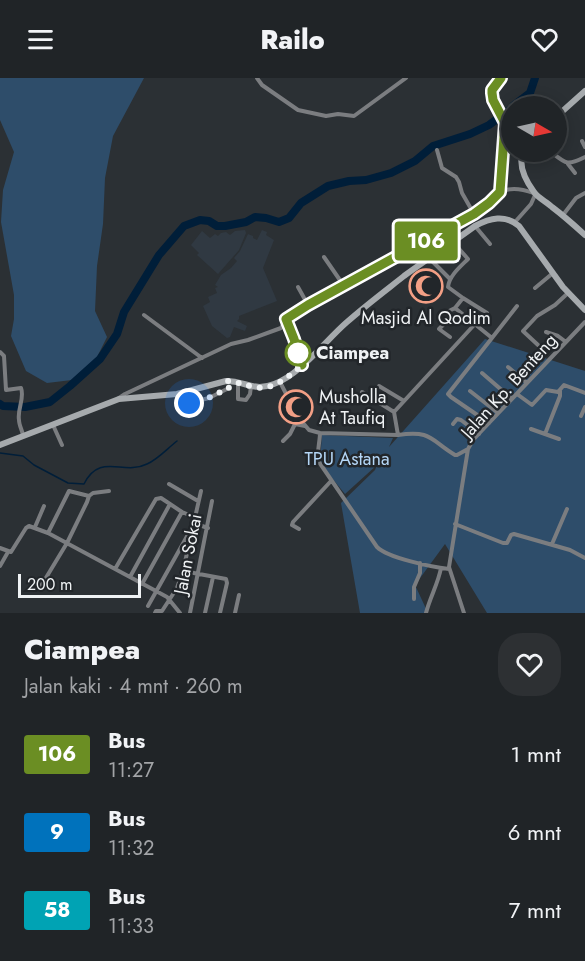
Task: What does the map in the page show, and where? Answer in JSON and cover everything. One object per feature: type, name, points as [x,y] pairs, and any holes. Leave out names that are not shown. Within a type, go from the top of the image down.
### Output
[{"type":"main road","points":[[567,108],[585,92]]},
{"type":"main road","points":[[521,162],[526,178],[535,194],[585,235]]},
{"type":"main road","points":[[0,445],[119,399],[177,394],[225,381],[238,382],[256,388],[279,382],[302,365],[345,323],[404,276],[486,220],[505,218],[515,222],[568,293],[585,310]]},
{"type":"street","points":[[257,78],[262,85],[298,110],[326,116],[339,114],[354,116],[406,78]]},
{"type":"street","points":[[500,192],[505,126],[493,100],[492,90],[501,78]]},
{"type":"street","points":[[582,141],[585,147]]},
{"type":"street","points":[[437,150],[442,168],[456,177],[474,214]]},
{"type":"street","points":[[564,162],[572,164],[585,157]]},
{"type":"street","points":[[568,163],[575,173]]},
{"type":"street","points":[[119,399],[125,394],[231,344],[281,328],[286,319],[308,305],[474,214],[500,192],[520,188],[535,194],[531,204],[515,222]]},
{"type":"street","points":[[562,215],[576,198],[585,193]]},
{"type":"street","points":[[475,226],[489,244]]},
{"type":"street","points":[[453,242],[469,258],[450,279],[448,287],[487,313]]},
{"type":"street","points":[[324,257],[344,286]]},
{"type":"street","points":[[429,258],[450,279]]},
{"type":"street","points":[[535,288],[553,273]]},
{"type":"street","points":[[298,287],[308,305]]},
{"type":"street","points":[[538,345],[524,330],[537,316],[555,305],[568,293]]},
{"type":"street","points":[[450,337],[440,329],[451,317],[449,311],[463,298]]},
{"type":"street","points":[[489,423],[448,394],[517,306]]},
{"type":"street","points":[[454,308],[492,338]]},
{"type":"street","points":[[144,315],[202,358]]},
{"type":"street","points":[[286,319],[302,365]]},
{"type":"street","name":"Jalan Kp. Benteng","points":[[464,613],[449,569],[468,448],[498,413],[585,322]]},
{"type":"street","points":[[394,412],[475,324]]},
{"type":"street","points":[[546,332],[566,342]]},
{"type":"street","points":[[0,352],[4,356],[6,390],[21,388],[23,392],[19,412],[23,435]]},
{"type":"street","points":[[508,367],[528,383]]},
{"type":"street","points":[[482,373],[512,399]]},
{"type":"street","points":[[189,403],[229,390],[225,381]]},
{"type":"street","points":[[238,382],[238,399],[246,400],[251,386]]},
{"type":"street","points":[[279,382],[298,417],[309,430],[320,433],[398,435],[410,433],[430,436],[455,455],[468,448]]},
{"type":"street","points":[[545,434],[560,391],[565,385],[584,392],[585,386]]},
{"type":"street","points":[[379,386],[404,401]]},
{"type":"street","points":[[517,394],[532,405],[546,390],[560,391]]},
{"type":"street","points":[[470,391],[498,413]]},
{"type":"street","points":[[362,392],[394,412],[398,435]]},
{"type":"street","points":[[581,416],[585,407]]},
{"type":"street","points":[[453,424],[457,419],[461,420],[479,434]]},
{"type":"street","points":[[53,424],[62,445]]},
{"type":"street","points":[[283,441],[295,424],[306,426]]},
{"type":"street","points":[[531,429],[559,439]]},
{"type":"street","points":[[320,433],[319,462],[377,547],[390,555],[449,569]]},
{"type":"street","points":[[299,529],[292,525],[293,522],[332,481]]},
{"type":"street","points":[[169,484],[198,501]]},
{"type":"street","points":[[48,532],[69,491],[89,496],[109,491]]},
{"type":"street","points":[[155,613],[156,611],[161,612],[178,586],[201,491]]},
{"type":"street","points":[[41,586],[67,543],[89,496]]},
{"type":"street","points":[[115,569],[156,499],[195,517]]},
{"type":"street","name":"Jalan Sokai","points":[[190,613],[212,501]]},
{"type":"street","points":[[131,575],[170,504]]},
{"type":"street","points":[[35,527],[44,506]]},
{"type":"street","points":[[551,545],[567,509]]},
{"type":"street","points":[[142,584],[182,512]]},
{"type":"street","points":[[455,524],[503,543],[507,543],[513,534],[570,550],[585,558]]},
{"type":"street","points":[[193,526],[208,528]]},
{"type":"street","points":[[148,606],[193,526]]},
{"type":"street","points":[[0,566],[8,552],[13,551],[26,528],[35,527],[131,575],[169,600],[180,613]]},
{"type":"street","points":[[0,548],[8,552]]},
{"type":"street","points":[[414,599],[414,587],[420,573],[420,563]]},
{"type":"street","points":[[426,613],[432,592],[439,581],[441,568]]},
{"type":"street","points":[[183,571],[227,581],[220,613]]},
{"type":"street","points":[[205,613],[213,577]]},
{"type":"street","points":[[235,613],[239,596]]},
{"type":"shaded area","points":[[245,230],[246,233],[239,250],[218,274],[197,255],[199,253],[191,245],[202,231],[210,238],[215,234],[218,236],[226,232],[230,235],[235,231]]},
{"type":"shaded area","points":[[262,230],[274,240],[263,268],[277,301],[239,316],[237,321],[247,326],[245,331],[234,327],[230,337],[227,338],[212,326],[203,306],[210,302],[208,297],[217,293],[215,288],[218,287],[215,285],[221,275],[237,261],[234,258],[248,234],[257,240]]},
{"type":"green space","points":[[0,78],[144,78],[113,136],[105,178],[95,311],[107,337],[93,365],[72,380],[47,383],[26,371],[11,336],[14,295],[1,222],[3,190],[14,152],[0,120]]},
{"type":"green space","name":"TPU Astana","points":[[485,339],[585,371],[585,613],[487,613],[445,544],[415,585],[428,613],[360,613],[341,503],[375,470],[377,465],[345,494],[320,461],[322,435],[393,438],[389,447]]},
{"type":"waterway","points":[[526,96],[530,93],[535,78]]},
{"type":"waterway","points":[[0,404],[25,407],[50,402],[100,359],[117,334],[124,312],[159,255],[184,226],[200,220],[209,221],[217,226],[225,226],[246,222],[255,217],[279,222],[289,218],[301,203],[328,186],[366,180],[391,173],[415,161],[433,146],[470,134],[501,116]]},
{"type":"waterway","points":[[0,453],[23,456],[34,465],[68,483],[84,484],[90,474],[97,469],[112,466],[129,468],[147,464],[177,441]]},
{"type":"bus line","name":"106","points":[[302,365],[286,319],[474,214],[500,192],[505,123],[493,100],[492,90],[501,78]]},
{"type":"place","name":"Masjid Al Qodim","points":[[426,286]]},
{"type":"place","name":"Ciampea","points":[[298,353]]},
{"type":"place","name":"Musholla At Taufiq","points":[[296,407]]},
{"type":"route","points":[[189,403],[208,398],[229,388],[225,381],[234,381],[256,388],[279,382],[302,365],[297,348],[298,353]]}]
